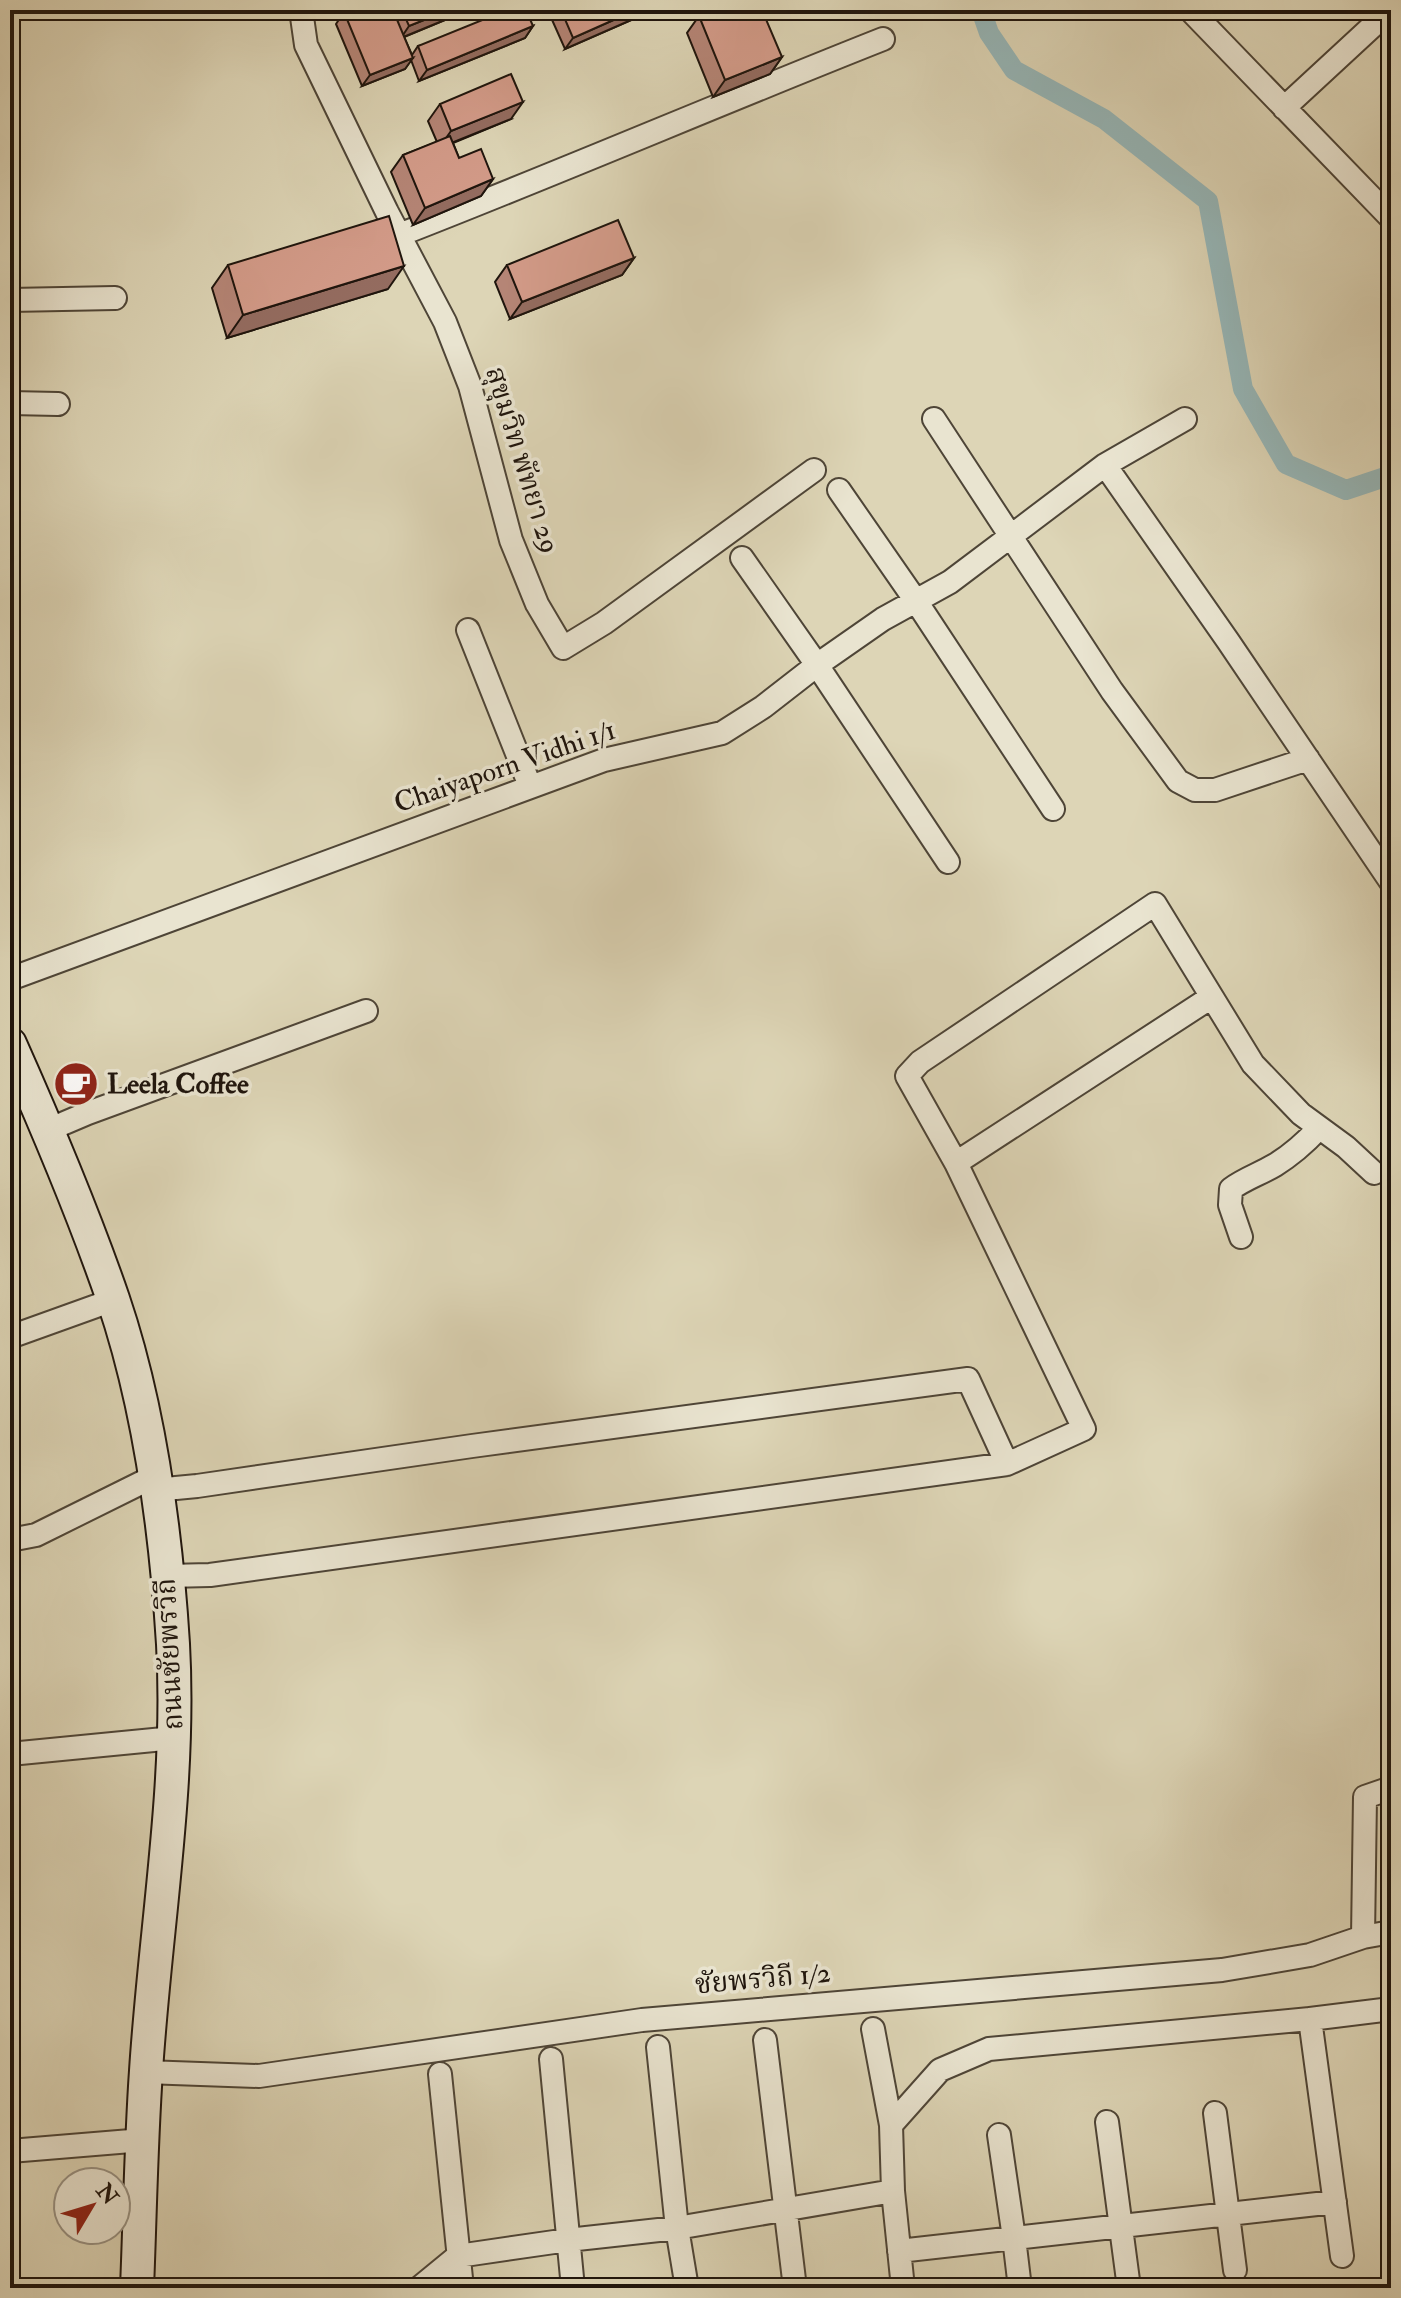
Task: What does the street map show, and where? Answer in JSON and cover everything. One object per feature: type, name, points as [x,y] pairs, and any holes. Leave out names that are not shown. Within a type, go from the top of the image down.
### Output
[{"type":"main road","name":"ถนนชัยพรวิถี","points":[[10,1044],[48,1130],[113,1300],[132,1365],[147,1435],[167,1576],[173,1647],[174,1738],[145,2072],[137,2288]]},
{"type":"street","name":"สุขุมวิท พัทยา 29","points":[[301,10],[306,45],[445,322],[470,386],[511,540],[537,604],[563,648],[604,623],[814,470]]},
{"type":"street","points":[[1190,10],[1391,218]]},
{"type":"street","points":[[1284,108],[1386,14]]},
{"type":"street","points":[[399,235],[883,39]]},
{"type":"street","points":[[10,300],[115,298]]},
{"type":"street","points":[[10,403],[58,404]]},
{"type":"street","points":[[934,419],[1112,691],[1178,781],[1195,790],[1215,790],[1308,759]]},
{"type":"street","name":"Chaiyaporn Vidhi 1/1","points":[[10,979],[604,760],[722,733],[763,707],[883,619],[950,582],[1105,465],[1185,419]]},
{"type":"street","points":[[1105,465],[1391,882]]},
{"type":"street","points":[[839,490],[1053,809]]},
{"type":"street","points":[[742,558],[948,862]]},
{"type":"street","points":[[468,630],[530,786]]},
{"type":"street","points":[[167,1576],[210,1575],[1007,1464],[1084,1429],[956,1163],[907,1076],[920,1062],[1155,904],[1253,1064],[1301,1114],[1346,1147],[1374,1173]]},
{"type":"street","points":[[956,1163],[1210,998]]},
{"type":"street","points":[[48,1130],[366,1011]]},
{"type":"street","points":[[1241,1237],[1230,1205],[1231,1189],[1299,1150],[1319,1128]]},
{"type":"street","points":[[10,1337],[113,1300]]},
{"type":"street","points":[[10,1540],[36,1535],[154,1483],[197,1486],[968,1379],[1007,1464]]},
{"type":"street","points":[[10,1754],[174,1738]]},
{"type":"street","points":[[1379,1934],[1365,1797],[1391,1788]]},
{"type":"street","name":"ชัยพรวิถี 1/2","points":[[145,2072],[259,2076],[642,2020],[1222,1970],[1310,1955],[1379,1934]]},
{"type":"street","points":[[891,2125],[940,2070],[989,2049],[1391,2009]]},
{"type":"street","points":[[1310,2019],[1342,2256]]},
{"type":"street","points":[[873,2029],[891,2125],[893,2191],[903,2288]]},
{"type":"street","points":[[765,2040],[795,2288]]},
{"type":"street","points":[[658,2047],[677,2228],[687,2288]]},
{"type":"street","points":[[551,2059],[573,2288]]},
{"type":"street","points":[[440,2074],[462,2288]]},
{"type":"street","points":[[1215,2113],[1235,2270]]},
{"type":"street","points":[[1107,2122],[1129,2288]]},
{"type":"street","points":[[999,2135],[1020,2288]]},
{"type":"street","points":[[10,2151],[143,2140]]},
{"type":"street","points":[[419,2288],[458,2256],[677,2228],[893,2191]]},
{"type":"street","points":[[899,2251],[1335,2202]]},
{"type":"building","points":[[393,10],[413,58],[370,75],[344,12]]},
{"type":"building","points":[[402,10],[449,10],[409,26]]},
{"type":"building","points":[[507,10],[526,10],[533,26],[427,70],[418,46]]},
{"type":"building","points":[[561,10],[636,10],[573,38]]},
{"type":"building","points":[[713,10],[762,10],[782,57],[725,80],[699,16]]},
{"type":"building","points":[[511,74],[523,102],[451,131],[440,104]]},
{"type":"building","points":[[450,136],[459,158],[481,149],[493,179],[425,208],[403,155]]},
{"type":"building","points":[[389,216],[404,266],[243,315],[228,265]]},
{"type":"building","points":[[618,220],[634,258],[522,302],[507,265]]},
{"type":"waterway","points":[[981,10],[989,33],[1014,70],[1104,119],[1208,201],[1243,389],[1286,464],[1346,490],[1391,475]]},
{"type":"place","name":"Leela Coffee","points":[[76,1084]]}]
